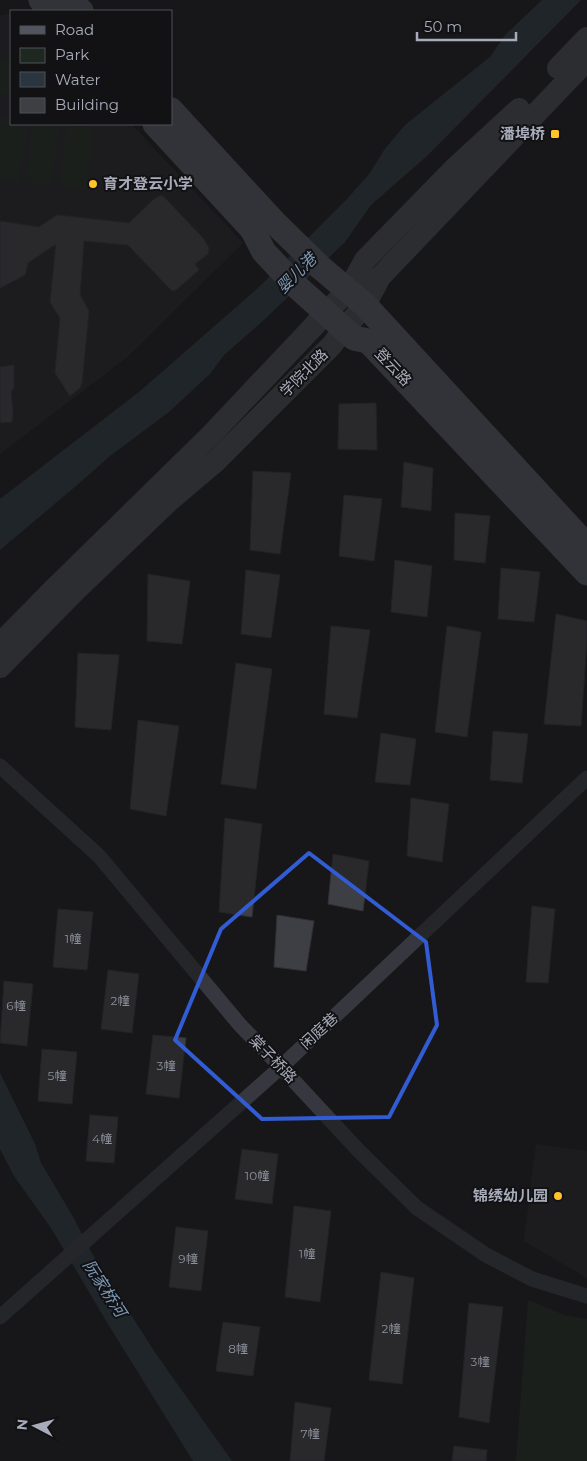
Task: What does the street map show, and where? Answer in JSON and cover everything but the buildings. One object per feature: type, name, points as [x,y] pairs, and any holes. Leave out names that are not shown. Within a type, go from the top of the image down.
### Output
[{"type":"main road","points":[[41,0],[50,10]]},
{"type":"main road","points":[[71,0],[80,10]]},
{"type":"main road","name":"学院北路","points":[[0,668],[78,588],[170,500],[216,461],[332,345],[344,329],[356,298],[365,260],[456,167],[507,122],[587,38]]},
{"type":"main road","name":"学院北路","points":[[0,644],[211,435],[326,312],[356,298],[380,277],[587,60]]},
{"type":"main road","name":"登云路","points":[[172,111],[275,223],[314,262],[356,298],[587,546]]},
{"type":"main road","name":"登云路","points":[[156,125],[252,228],[264,252],[294,284],[354,338],[368,341],[587,573]]},
{"type":"street","name":"棠子桥路","points":[[0,766],[99,856],[240,1025],[358,1150],[418,1208],[486,1254],[532,1279],[587,1296]]},
{"type":"street","name":"闲庭巷","points":[[0,1317],[281,1067],[587,778]]},
{"type":"highlighted area","points":[[309,853],[426,942],[437,1025],[389,1117],[262,1119],[175,1040],[221,929]]},
{"type":"shaded area","name":"育才登云小学","points":[[10,14],[10,125],[132,125],[243,243],[126,358],[0,454],[0,17]]},
{"type":"shaded area","name":"锦绣幼儿园","points":[[536,1144],[587,1151],[587,1278],[524,1241]]},
{"type":"green space","points":[[0,58],[10,60],[10,95],[0,93]]},
{"type":"green space","points":[[1,117],[10,118],[10,125],[27,125],[20,181],[0,179]]},
{"type":"green space","points":[[33,125],[59,125],[52,185],[25,182]]},
{"type":"green space","points":[[67,125],[94,129],[86,190],[59,186]]},
{"type":"green space","points":[[528,1300],[564,1315],[587,1319],[587,1461],[516,1461]]},
{"type":"water","name":"婴儿港","points":[[542,0],[581,0],[428,155],[371,205],[345,242],[265,319],[224,355],[210,374],[169,412],[110,456],[0,550],[0,499],[139,392],[259,287],[347,199],[370,173],[384,150],[405,125],[490,57],[505,35]]},
{"type":"water","name":"阮家桥河","points":[[0,1073],[35,1144],[41,1163],[94,1257],[156,1354],[232,1461],[193,1461],[51,1228],[14,1176],[0,1149]]},
{"type":"place","name":"潘埠桥","points":[[555,134]]},
{"type":"place","name":"育才登云小学","points":[[93,184]]},
{"type":"place","name":"锦绣幼儿园","points":[[558,1196]]}]
